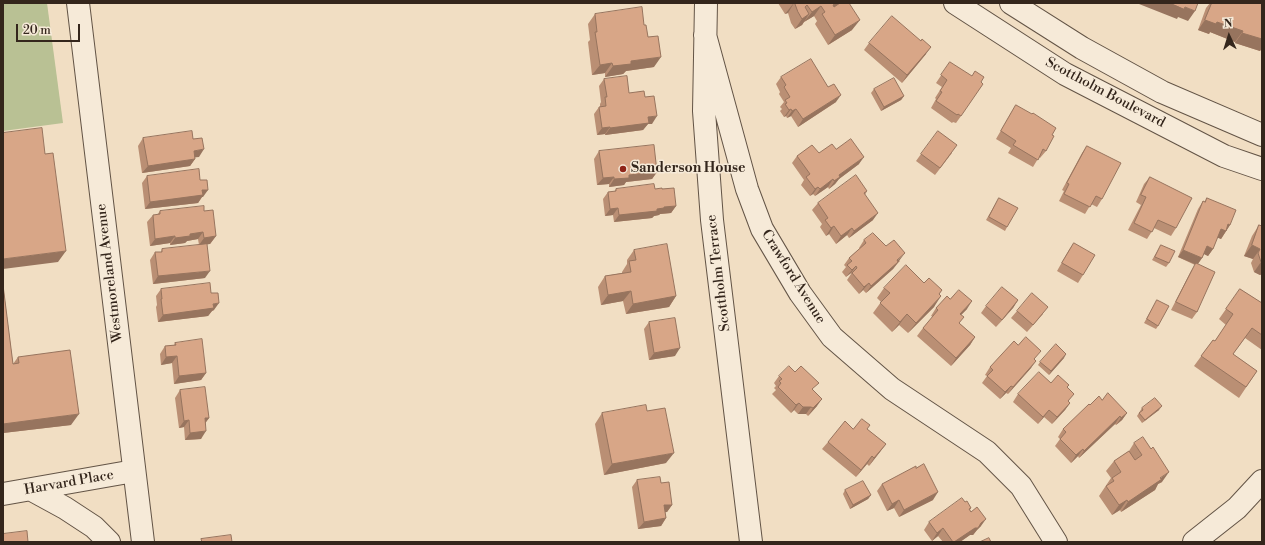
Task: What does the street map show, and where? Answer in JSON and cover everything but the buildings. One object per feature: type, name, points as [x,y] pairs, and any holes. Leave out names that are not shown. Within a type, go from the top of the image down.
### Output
[{"type":"street","name":"Westmoreland Avenue","points":[[78,3],[143,542]]},
{"type":"street","name":"Scottholm Terrace","points":[[706,3],[704,111],[712,220],[752,542]]},
{"type":"street","name":"Scottholm Boulevard","points":[[955,3],[1065,74],[1224,156],[1262,169]]},
{"type":"street","name":"Scottholm Boulevard","points":[[1011,3],[1082,48],[1162,92],[1262,135]]},
{"type":"street","name":"Crawford Avenue","points":[[705,35],[747,189],[762,229],[800,293],[832,337],[892,389],[987,452],[1021,486],[1056,542]]},
{"type":"street","name":"Harvard Place","points":[[3,494],[134,471]]},
{"type":"street","points":[[1194,542],[1237,508],[1262,481]]},
{"type":"street","points":[[32,490],[65,508],[94,527],[109,542]]},
{"type":"green space","points":[[3,3],[47,3],[63,123],[3,131]]},
{"type":"place","name":"Sanderson House","points":[[623,169]]}]
